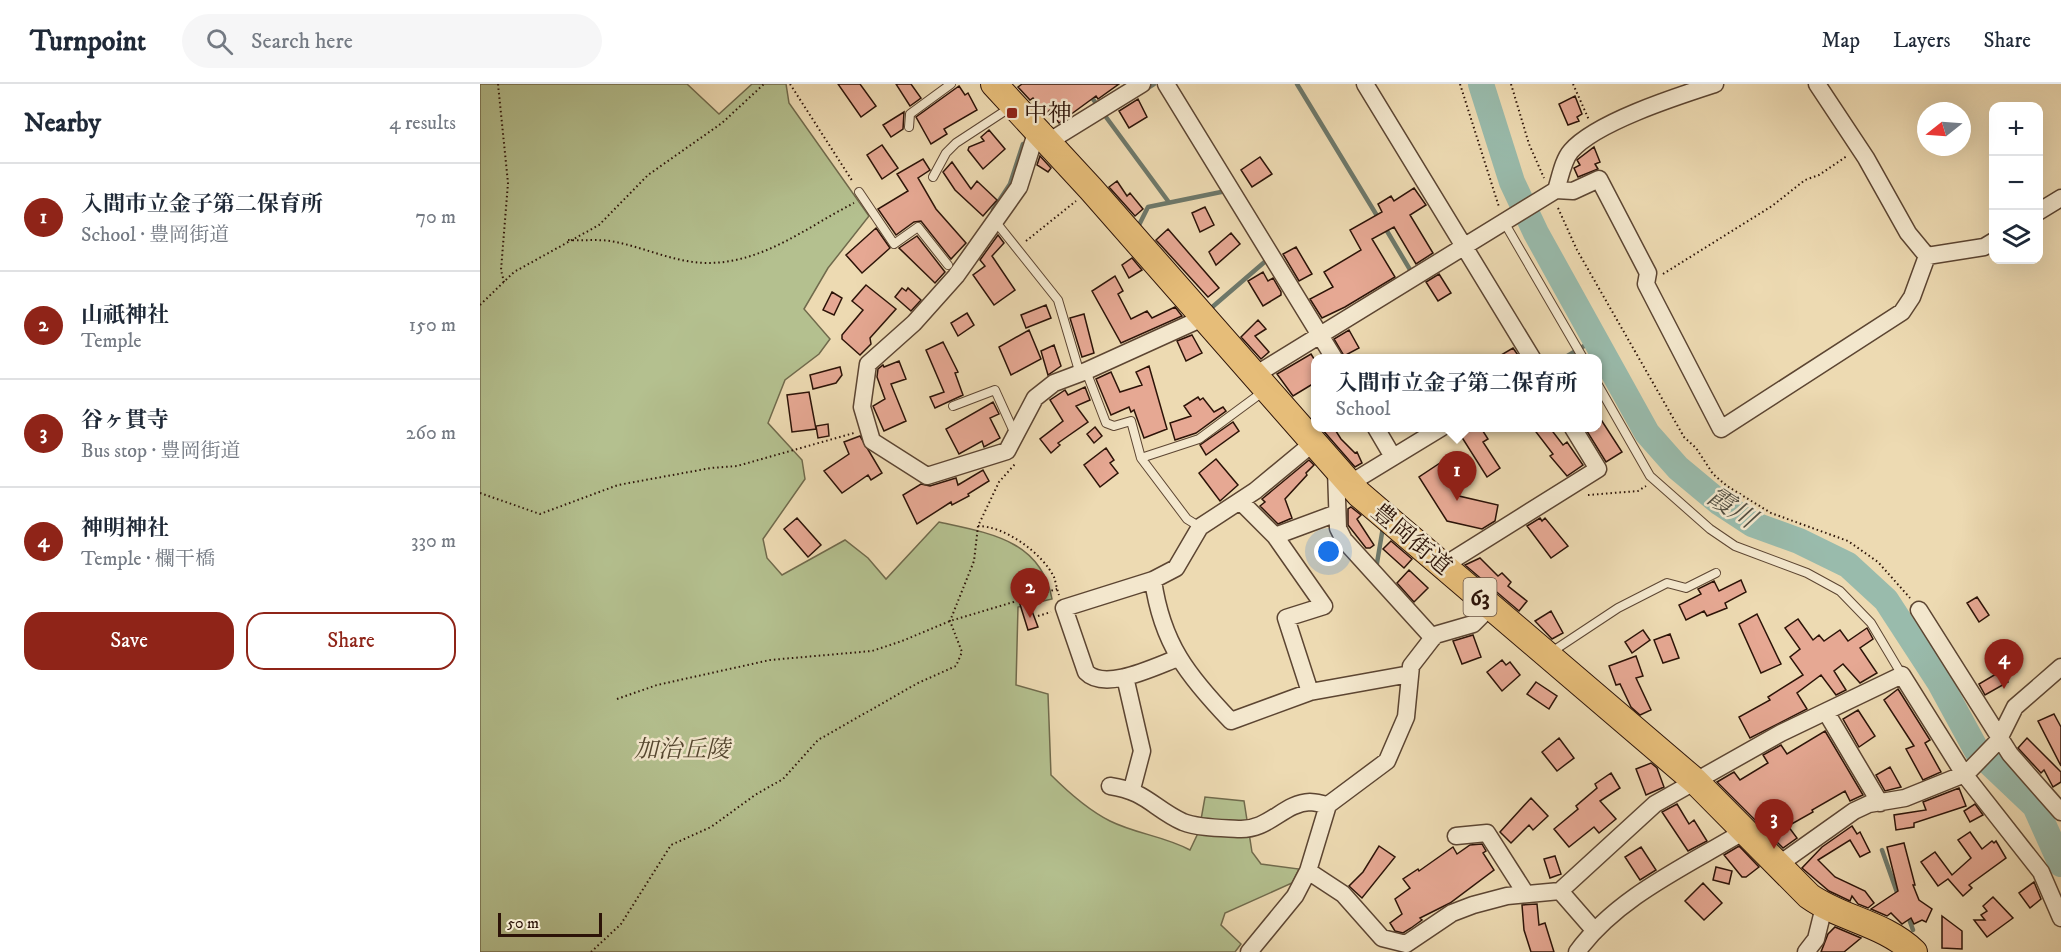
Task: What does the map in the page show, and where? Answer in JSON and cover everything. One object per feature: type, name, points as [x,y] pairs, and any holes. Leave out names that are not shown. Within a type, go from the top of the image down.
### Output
[{"type":"main road","name":"豊岡街道","points":[[1005,93],[1205,317],[1343,477],[1443,566],[1695,781],[1809,896],[1824,907],[1883,930],[1914,952]]},
{"type":"street","points":[[1142,84],[1043,136],[1019,187],[995,221],[952,271],[914,323],[868,364],[862,407],[872,441],[927,476],[1007,451],[1035,398],[1054,383],[1205,317]]},
{"type":"street","points":[[1166,84],[1332,354]]},
{"type":"street","points":[[1365,84],[1530,354]]},
{"type":"street","points":[[1551,192],[1570,152],[1594,133],[1658,103],[1715,84]]},
{"type":"street","points":[[1817,84],[1860,148],[1908,233],[1927,256]]},
{"type":"street","points":[[1260,382],[1321,337],[1551,192],[1573,191],[1599,179],[1648,273],[1647,282],[1721,429],[1902,312],[1912,297],[1927,256]]},
{"type":"street","points":[[2043,210],[2061,198]]},
{"type":"street","points":[[1927,256],[1984,247],[1989,244]]},
{"type":"street","points":[[1378,432],[1393,457]]},
{"type":"street","points":[[1433,638],[1344,540],[1338,528],[1337,513],[1343,477],[1393,457],[1434,432]]},
{"type":"street","points":[[1443,566],[1598,469],[1575,432]]},
{"type":"street","points":[[1178,658],[1125,677],[1098,680],[1086,672],[1058,610],[1153,580],[1176,568],[1200,527],[1288,466],[1313,443]]},
{"type":"street","points":[[1240,501],[1275,536],[1324,606],[1286,618],[1310,692]]},
{"type":"street","points":[[1275,536],[1337,513]]},
{"type":"street","points":[[1153,580],[1157,606],[1165,633],[1178,658],[1194,682],[1231,721],[1310,692],[1410,674]]},
{"type":"street","points":[[1249,952],[1295,896],[1308,871],[1328,805],[1387,761],[1406,717],[1411,666],[1433,638],[1473,624],[1491,606]]},
{"type":"street","points":[[1919,610],[1999,739],[2061,812]]},
{"type":"street","points":[[1778,865],[1854,812],[1905,798],[1965,773],[1999,739],[2015,707],[2061,667]]},
{"type":"street","points":[[1308,871],[1343,894],[1382,938],[1407,944],[1452,913],[1473,904],[1526,894],[1560,891],[1656,804],[1781,733],[1902,675],[1965,773],[2041,872],[2061,918]]},
{"type":"street","points":[[1125,677],[1142,752],[1132,789]]},
{"type":"street","points":[[1826,712],[1880,803]]},
{"type":"street","points":[[1110,786],[1132,789],[1186,823],[1236,829],[1250,830],[1265,825],[1292,807],[1309,802],[1328,805]]},
{"type":"street","points":[[1577,952],[1594,930],[1623,904],[1746,830]]},
{"type":"street","points":[[1456,836],[1486,833],[1526,894]]},
{"type":"street","points":[[1560,891],[1594,930]]},
{"type":"street","points":[[1806,952],[1816,939],[1824,907]]},
{"type":"lane","points":[[909,127],[910,114],[951,84]]},
{"type":"lane","points":[[933,177],[946,153],[1005,93]]},
{"type":"lane","points":[[859,192],[894,244],[918,227],[952,271]]},
{"type":"lane","points":[[995,221],[1058,300],[1083,372],[1106,423],[1114,426],[1131,421],[1141,458],[1187,519],[1200,527]]},
{"type":"lane","points":[[1506,221],[1581,354]]},
{"type":"lane","points":[[1141,458],[1198,439],[1260,382]]},
{"type":"lane","points":[[953,406],[995,390],[1012,441]]},
{"type":"lane","points":[[1602,392],[1650,476],[1710,529],[1735,546],[1807,573],[1840,591],[1871,623],[1902,675]]},
{"type":"lane","points":[[1547,654],[1618,608],[1667,584],[1686,588],[1716,573]]},
{"type":"path","points":[[498,84],[508,183],[501,270],[504,282]]},
{"type":"path","points":[[480,305],[514,272],[568,240],[599,225],[648,176],[722,123],[764,84]]},
{"type":"path","points":[[568,240],[608,241],[685,261],[732,261],[790,241],[810,226],[863,198],[790,84]]},
{"type":"path","points":[[1460,84],[1506,221]]},
{"type":"path","points":[[1510,84],[1529,144],[1577,250],[1672,416],[1713,474],[1771,513],[1848,541],[1878,562],[1898,581],[1919,610]]},
{"type":"path","points":[[1573,84],[1594,133]]},
{"type":"path","points":[[1647,282],[1696,255],[1772,206],[1805,180],[1820,175],[1860,148]]},
{"type":"path","points":[[1017,248],[1091,189]]},
{"type":"path","points":[[480,493],[540,514],[618,485],[711,468],[737,466],[868,429]]},
{"type":"path","points":[[591,952],[621,924],[671,845],[711,827],[783,779],[818,740],[918,683],[956,666],[963,652],[950,621],[974,561],[978,525],[999,482],[1019,458],[1012,441]]},
{"type":"path","points":[[1561,493],[1580,495],[1638,491],[1657,480]]},
{"type":"path","points":[[978,525],[990,526],[1006,533],[1038,557],[1053,576],[1057,588],[1058,610],[1038,616]]},
{"type":"path","points":[[617,699],[657,685],[770,660],[872,651],[950,621],[1057,588]]},
{"type":"green space","name":"加治丘陵","points":[[480,84],[687,84],[719,114],[752,84],[786,84],[789,103],[869,216],[828,268],[804,309],[830,339],[819,354],[785,380],[768,423],[802,460],[805,479],[763,539],[767,558],[782,575],[845,540],[868,558],[886,579],[939,522],[994,536],[1010,542],[1025,552],[1037,564],[1046,579],[1052,599],[1018,607],[1016,685],[1048,694],[1051,775],[1094,812],[1110,821],[1190,850],[1199,831],[1205,797],[1244,801],[1252,852],[1261,864],[1299,869],[1292,883],[1225,913],[1221,925],[1241,944],[1235,952],[480,952]]},
{"type":"building","points":[[838,84],[860,84],[876,106],[861,117]]},
{"type":"building","points":[[896,84],[911,84],[921,98],[910,106]]},
{"type":"building","points":[[1022,84],[1119,84],[1098,99],[1096,96],[1059,123],[1050,110],[1045,114],[1033,98],[1030,100],[1018,87]]},
{"type":"building","points":[[959,86],[965,95],[968,93],[977,110],[944,129],[947,134],[931,144],[916,117]]},
{"type":"building","points":[[1575,96],[1582,114],[1577,117],[1579,121],[1568,125],[1559,104]]},
{"type":"building","points":[[1138,99],[1147,117],[1129,128],[1119,111]]},
{"type":"building","points":[[904,112],[903,129],[891,137],[883,125]]},
{"type":"building","points":[[989,130],[1005,149],[983,169],[968,150],[969,147],[984,141],[981,137]]},
{"type":"building","points":[[882,145],[898,168],[882,179],[867,155]]},
{"type":"building","points":[[1594,147],[1600,162],[1595,164],[1598,169],[1578,177],[1574,168],[1580,165],[1577,160]]},
{"type":"building","points":[[1040,156],[1051,168],[1048,172],[1037,165]]},
{"type":"building","points":[[1260,157],[1272,174],[1252,187],[1241,170]]},
{"type":"building","points":[[923,159],[930,170],[918,178],[936,209],[966,243],[951,259],[921,221],[914,222],[896,235],[878,209],[908,191],[897,174]]},
{"type":"building","points":[[952,162],[971,189],[977,181],[997,200],[983,216],[955,190],[943,172]]},
{"type":"building","points":[[1117,181],[1127,196],[1130,193],[1143,209],[1135,216],[1109,187]]},
{"type":"building","points":[[1414,188],[1426,205],[1410,215],[1433,253],[1416,264],[1394,227],[1372,239],[1395,277],[1322,318],[1310,299],[1333,287],[1324,272],[1361,250],[1350,230],[1382,212],[1378,204],[1391,196],[1394,201]]},
{"type":"building","points":[[1205,207],[1214,225],[1200,232],[1192,213]]},
{"type":"building","points":[[876,228],[890,248],[862,273],[846,255]]},
{"type":"building","points":[[1168,229],[1219,288],[1208,297],[1156,240]]},
{"type":"building","points":[[1231,233],[1240,244],[1216,265],[1209,252]]},
{"type":"building","points":[[998,235],[1004,243],[992,256],[1015,290],[994,305],[973,275],[985,266],[980,260]]},
{"type":"building","points":[[917,236],[945,272],[935,283],[899,248]]},
{"type":"building","points":[[1296,247],[1312,274],[1299,281],[1283,254]]},
{"type":"building","points":[[1132,258],[1142,270],[1129,278],[1122,265]]},
{"type":"building","points":[[1263,272],[1268,281],[1273,278],[1281,295],[1263,306],[1248,281]]},
{"type":"building","points":[[1439,274],[1451,293],[1438,301],[1426,282]]},
{"type":"building","points":[[1115,276],[1123,291],[1118,294],[1131,319],[1147,311],[1152,318],[1175,307],[1182,316],[1121,343],[1092,291]]},
{"type":"building","points":[[866,285],[896,309],[870,338],[871,344],[860,355],[842,339],[842,335],[863,310],[852,301]]},
{"type":"building","points":[[902,288],[906,291],[908,288],[921,300],[911,311],[895,297]]},
{"type":"building","points":[[832,292],[842,298],[834,315],[823,310]]},
{"type":"building","points":[[1046,305],[1051,318],[1026,328],[1021,315]]},
{"type":"building","points":[[967,313],[974,325],[958,336],[951,323]]},
{"type":"building","points":[[1084,314],[1094,353],[1082,357],[1070,318]]},
{"type":"building","points":[[1258,320],[1266,329],[1255,336],[1269,352],[1261,359],[1241,337]]},
{"type":"building","points":[[1029,330],[1041,359],[1011,375],[999,347]]},
{"type":"building","points":[[1349,330],[1359,348],[1343,354],[1334,339]]},
{"type":"building","points":[[1192,335],[1202,353],[1186,361],[1177,341]]},
{"type":"building","points":[[943,342],[958,372],[955,373],[963,395],[935,408],[930,397],[944,392],[926,350]]},
{"type":"building","points":[[1054,345],[1061,366],[1048,375],[1041,351]]},
{"type":"building","points":[[1513,348],[1517,354],[1503,354]]},
{"type":"building","points":[[1311,354],[1311,385],[1293,396],[1277,374]]},
{"type":"building","points":[[899,361],[906,379],[891,384],[906,421],[884,431],[873,406],[885,399],[877,377],[878,369],[883,365],[884,367]]},
{"type":"building","points":[[1149,366],[1167,429],[1144,438],[1134,410],[1131,412],[1129,407],[1111,415],[1096,379],[1111,372],[1120,392],[1142,385],[1136,372]]},
{"type":"building","points":[[840,367],[842,375],[836,383],[813,389],[810,375]]},
{"type":"building","points":[[1085,387],[1090,400],[1076,406],[1088,422],[1058,443],[1060,445],[1051,453],[1040,439],[1063,421],[1050,400],[1065,390],[1068,395]]},
{"type":"building","points":[[809,392],[816,429],[792,432],[787,395]]},
{"type":"building","points":[[1198,397],[1200,400],[1203,398],[1214,412],[1223,407],[1226,411],[1196,433],[1175,440],[1170,423],[1191,416],[1184,406]]},
{"type":"building","points":[[993,402],[999,414],[990,418],[1000,438],[984,447],[982,441],[959,454],[946,429]]},
{"type":"building","points":[[1602,421],[1622,452],[1606,462],[1587,432],[1602,432]]},
{"type":"building","points":[[1233,422],[1239,431],[1206,455],[1200,445]]},
{"type":"building","points":[[828,424],[829,436],[818,438],[816,426]]},
{"type":"building","points":[[1095,427],[1102,436],[1094,443],[1087,434]]},
{"type":"building","points":[[1324,432],[1337,432],[1355,453],[1357,452],[1362,463],[1355,467]]},
{"type":"building","points":[[1459,432],[1484,432],[1488,439],[1483,442],[1500,468],[1487,477]]},
{"type":"building","points":[[1536,432],[1553,432],[1563,445],[1567,442],[1583,465],[1567,476],[1550,456],[1553,454]]},
{"type":"building","points":[[860,436],[882,473],[871,480],[868,475],[842,493],[824,471],[849,454],[844,442]]},
{"type":"building","points":[[1106,448],[1114,460],[1110,463],[1118,473],[1100,487],[1084,465]]},
{"type":"building","points":[[1216,459],[1238,485],[1220,501],[1199,473]]},
{"type":"building","points":[[1309,460],[1314,465],[1285,499],[1292,518],[1278,524],[1260,506],[1265,502],[1262,499]]},
{"type":"building","points":[[1440,463],[1459,496],[1498,505],[1495,521],[1482,529],[1447,521],[1419,477]]},
{"type":"building","points":[[983,470],[989,481],[968,494],[969,496],[952,505],[951,502],[917,524],[903,495],[921,484],[930,486],[956,478],[958,485]]},
{"type":"building","points":[[1351,507],[1361,515],[1357,519],[1374,545],[1370,548],[1366,548],[1348,525],[1348,509]]},
{"type":"building","points":[[797,518],[821,545],[808,557],[784,529]]},
{"type":"building","points":[[1540,518],[1542,521],[1545,518],[1568,546],[1551,558],[1527,526]]},
{"type":"building","points":[[1391,541],[1412,559],[1404,568],[1383,549]]},
{"type":"building","points":[[1480,558],[1498,576],[1502,573],[1511,582],[1508,586],[1527,601],[1519,611],[1465,565]]},
{"type":"building","points":[[1409,570],[1428,588],[1414,602],[1397,583]]},
{"type":"building","points":[[1741,580],[1746,592],[1725,603],[1727,608],[1707,616],[1704,611],[1686,620],[1679,605],[1701,594],[1698,589],[1714,581],[1719,591]]},
{"type":"building","points":[[1026,595],[1038,627],[1028,630],[1018,598]]},
{"type":"building","points":[[1977,597],[1989,615],[1979,622],[1967,603]]},
{"type":"building","points":[[1551,611],[1563,633],[1552,639],[1535,621]]},
{"type":"building","points":[[1757,614],[1781,664],[1761,673],[1739,624]]},
{"type":"building","points":[[1798,619],[1813,640],[1819,635],[1824,641],[1840,630],[1848,641],[1867,628],[1873,639],[1860,648],[1877,673],[1860,683],[1843,664],[1834,671],[1846,690],[1836,695],[1821,675],[1797,693],[1807,709],[1750,738],[1739,717],[1770,700],[1768,697],[1803,675],[1790,657],[1800,649],[1785,628]]},
{"type":"building","points":[[1643,630],[1650,640],[1632,653],[1625,642]]},
{"type":"building","points":[[1670,634],[1679,658],[1663,663],[1654,640]]},
{"type":"building","points":[[1473,635],[1481,657],[1462,664],[1453,641]]},
{"type":"building","points":[[1636,656],[1643,676],[1636,678],[1651,710],[1640,715],[1631,707],[1620,684],[1616,685],[1609,666]]},
{"type":"building","points":[[1502,660],[1506,665],[1510,662],[1520,675],[1502,691],[1487,672]]},
{"type":"building","points":[[2001,671],[2008,682],[1985,695],[1979,684]]},
{"type":"building","points":[[1536,682],[1557,696],[1549,709],[1527,694]]},
{"type":"building","points":[[1898,689],[1930,740],[1925,743],[1941,772],[1923,780],[1906,749],[1914,746],[1884,700]]},
{"type":"building","points":[[1858,710],[1875,736],[1859,747],[1843,719]]},
{"type":"building","points":[[2054,714],[2061,727],[2061,766],[2038,721]]},
{"type":"building","points":[[1825,731],[1863,795],[1850,801],[1845,791],[1812,810],[1813,812],[1788,826],[1797,838],[1783,848],[1717,782],[1734,772],[1740,780],[1768,763],[1763,755],[1781,745],[1787,754]]},
{"type":"building","points":[[1559,738],[1574,758],[1557,771],[1542,752]]},
{"type":"building","points":[[2027,738],[2061,772],[2061,782],[2053,787],[2044,770],[2041,773],[2018,748]]},
{"type":"building","points":[[1651,763],[1657,768],[1664,787],[1646,795],[1636,769]]},
{"type":"building","points":[[1890,767],[1901,787],[1885,791],[1876,775]]},
{"type":"building","points":[[1611,773],[1620,788],[1600,801],[1616,819],[1599,833],[1594,827],[1569,847],[1554,829],[1578,809],[1576,806],[1597,788],[1595,784]]},
{"type":"building","points":[[1959,788],[1966,806],[1914,823],[1914,827],[1896,830],[1894,815],[1926,810],[1923,802]]},
{"type":"building","points":[[1531,798],[1548,816],[1533,830],[1529,825],[1511,843],[1500,832]]},
{"type":"building","points":[[1677,804],[1689,824],[1694,820],[1707,841],[1688,851],[1662,812]]},
{"type":"building","points":[[1975,804],[1983,815],[1970,822],[1964,811]]},
{"type":"building","points":[[1852,826],[1857,834],[1860,832],[1870,852],[1860,857],[1850,840],[1818,860],[1835,877],[1865,891],[1874,903],[1868,908],[1858,904],[1852,896],[1850,901],[1829,891],[1802,868],[1822,847]]},
{"type":"building","points":[[1970,832],[1982,849],[1992,841],[1994,843],[1996,841],[2006,858],[1969,885],[1972,888],[1963,896],[1948,879],[1938,886],[1921,862],[1935,852],[1952,875],[1971,858],[1958,840]]},
{"type":"building","points":[[1904,843],[1915,885],[1913,885],[1919,900],[1932,909],[1926,922],[1922,920],[1914,924],[1911,918],[1902,924],[1891,913],[1887,916],[1871,909],[1898,891],[1887,847]]},
{"type":"building","points":[[1482,844],[1486,851],[1483,853],[1494,870],[1450,903],[1420,918],[1422,920],[1403,933],[1395,931],[1390,923],[1402,914],[1395,899],[1410,888],[1403,879],[1418,869],[1419,871],[1453,847],[1457,854],[1470,845]]},
{"type":"building","points":[[1379,846],[1395,857],[1362,898],[1349,886],[1363,872]]},
{"type":"building","points":[[1739,846],[1759,867],[1746,877],[1742,877],[1724,855]]},
{"type":"building","points":[[1641,847],[1656,870],[1640,880],[1625,857]]},
{"type":"building","points":[[1555,856],[1561,874],[1550,878],[1544,859]]},
{"type":"building","points":[[1716,867],[1732,871],[1729,884],[1713,880]]},
{"type":"building","points":[[2034,882],[2041,899],[2030,908],[2019,893]]},
{"type":"building","points":[[1703,883],[1722,903],[1704,920],[1685,901]]},
{"type":"building","points":[[1993,897],[2013,918],[1987,937],[1974,920],[1985,920],[1981,915],[1987,911],[1983,906]]},
{"type":"building","points":[[1537,904],[1539,925],[1545,923],[1554,952],[1531,952],[1524,930],[1522,905]]},
{"type":"building","points":[[1942,916],[1962,931],[1962,949],[1942,948]]},
{"type":"building","points":[[1835,927],[1861,938],[1844,952],[1821,952],[1828,934]]},
{"type":"waterway","points":[[1082,84],[1098,106]]},
{"type":"waterway","points":[[1146,89],[1154,84]]},
{"type":"waterway","points":[[1297,84],[1379,219]]},
{"type":"waterway","name":"霞川","points":[[1481,84],[1512,182],[1536,233],[1647,433],[1678,468],[1720,503],[1752,524],[1799,541],[1848,565],[1886,600],[1940,683],[1977,751],[2035,806],[2061,864]]},
{"type":"waterway","points":[[1103,113],[1168,201]]},
{"type":"waterway","points":[[993,210],[1010,184],[1023,144]]},
{"type":"waterway","points":[[1138,227],[1148,207],[1226,191]]},
{"type":"waterway","points":[[1384,226],[1412,273]]},
{"type":"waterway","points":[[1210,309],[1268,259]]},
{"type":"waterway","points":[[1571,354],[1594,340]]},
{"type":"waterway","points":[[1376,569],[1383,527]]},
{"type":"waterway","points":[[1882,850],[1899,898]]},
{"type":"waterway","points":[[1908,916],[1913,930]]},
{"type":"place","name":"中神","points":[[1012,113]]},
{"type":"place","name":"入間市立金子第二保育所","points":[[1457,501]]},
{"type":"place","name":"山祇神社","points":[[1030,618]]},
{"type":"place","name":"神明神社","points":[[2004,689]]},
{"type":"place","name":"谷ヶ貫寺","points":[[1774,849]]}]
